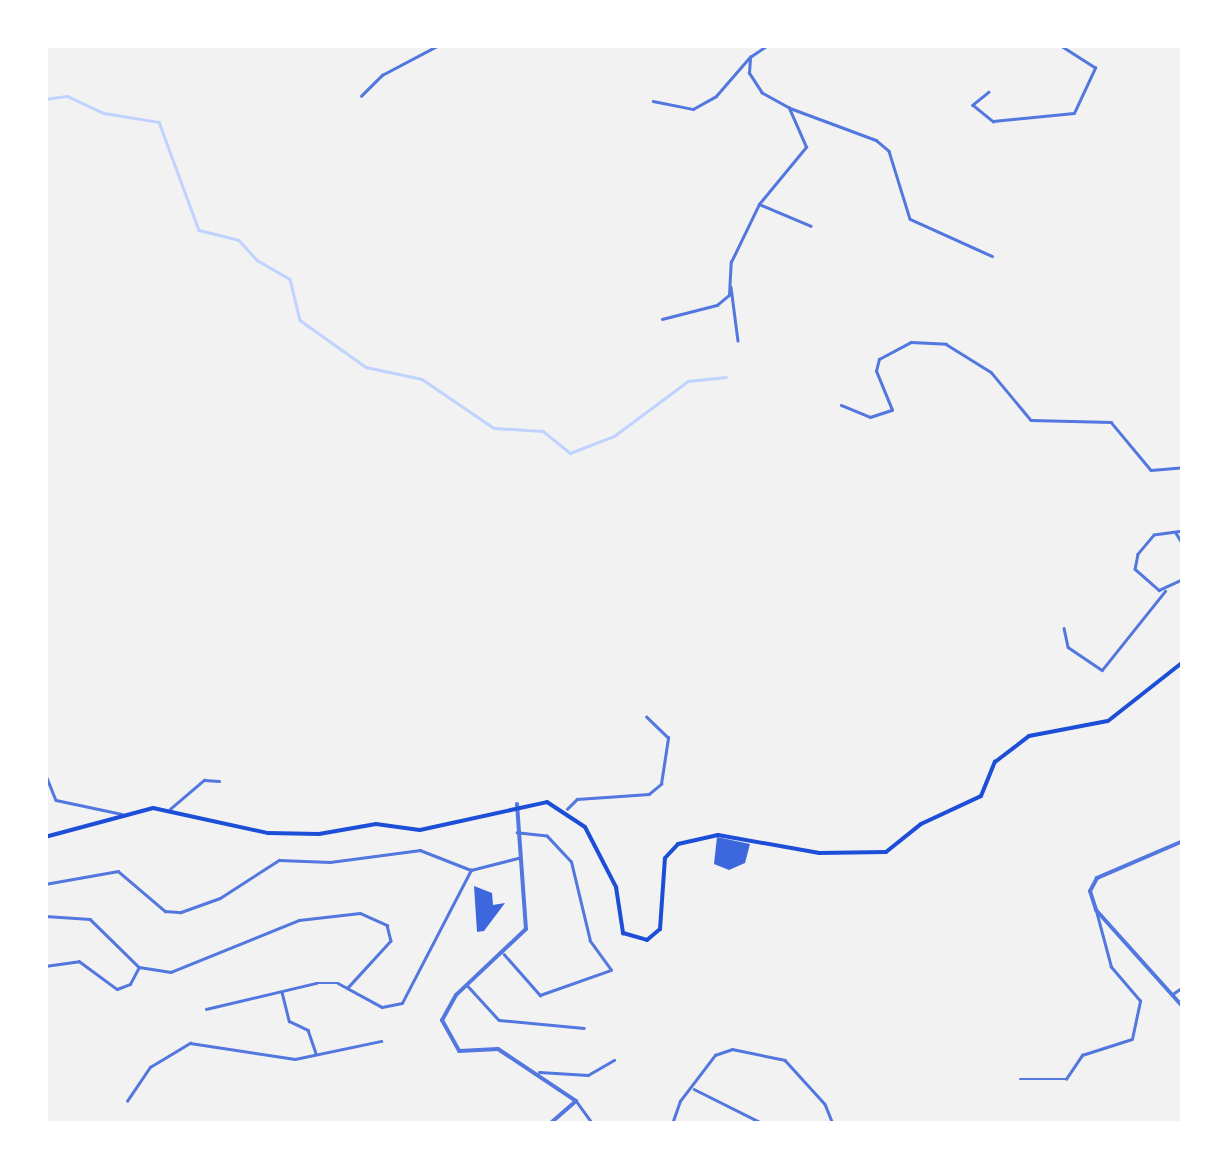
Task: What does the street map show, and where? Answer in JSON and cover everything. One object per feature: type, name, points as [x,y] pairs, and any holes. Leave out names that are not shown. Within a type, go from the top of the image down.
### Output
[{"type":"main road","points":[[45,837],[126,816],[168,810],[268,833],[319,834],[376,824],[420,830],[537,801],[567,809],[588,832],[613,879],[623,934],[637,941],[660,929],[671,848],[705,835],[787,847],[886,852],[921,824],[981,796],[995,762],[1029,736],[1108,722],[1183,662]]},
{"type":"street","points":[[361,96],[382,75],[439,45]]},
{"type":"street","points":[[652,101],[693,109],[716,96],[750,57],[768,45]]},
{"type":"street","points":[[989,92],[973,105],[994,122],[1074,113],[1095,68],[1060,45]]},
{"type":"street","points":[[750,57],[755,86],[789,108],[812,111],[876,140],[889,151],[910,218],[992,256]]},
{"type":"street","points":[[738,340],[730,286],[731,262],[759,204],[806,147],[789,108]]},
{"type":"street","points":[[759,204],[811,226]]},
{"type":"street","points":[[662,318],[716,305],[730,286]]},
{"type":"street","points":[[841,405],[870,417],[892,410],[876,371],[879,359],[911,342],[946,344],[991,372],[1030,420],[1112,422],[1151,470],[1183,467]]},
{"type":"street","points":[[1176,530],[1183,544]]},
{"type":"street","points":[[1165,592],[1140,578],[1136,562],[1154,535],[1183,530]]},
{"type":"street","points":[[1064,628],[1068,647],[1102,670],[1165,592],[1183,579]]},
{"type":"street","points":[[567,809],[577,799],[649,794],[661,784],[669,744],[646,717]]},
{"type":"street","points":[[45,772],[56,800],[126,816]]},
{"type":"street","points":[[168,810],[204,780],[219,781]]},
{"type":"street","points":[[517,804],[514,814],[518,858],[528,924],[504,954],[466,985],[442,1015],[454,1048],[492,1047],[539,1072],[576,1101],[593,1124]]},
{"type":"street","points":[[507,807],[514,814]]},
{"type":"street","points":[[504,954],[540,996],[612,970],[590,941],[571,862],[547,836],[517,832]]},
{"type":"street","points":[[1020,1079],[1066,1079],[1082,1055],[1132,1039],[1140,1001],[1111,968],[1090,886],[1096,878],[1183,841]]},
{"type":"street","points":[[45,884],[118,871],[165,912],[181,912],[220,898],[279,860],[330,862],[420,850],[471,870],[518,858]]},
{"type":"street","points":[[206,1010],[316,982],[348,988],[382,1007],[406,1000],[428,962],[438,924],[471,870]]},
{"type":"street","points":[[1096,910],[1183,1006]]},
{"type":"street","points":[[45,916],[90,919],[139,967],[170,972],[194,966],[298,920],[350,911],[387,925],[392,936],[380,958],[348,988]]},
{"type":"street","points":[[45,966],[79,961],[117,989],[130,984],[139,967]]},
{"type":"street","points":[[466,985],[499,1020],[584,1028]]},
{"type":"street","points":[[1174,993],[1183,987]]},
{"type":"street","points":[[282,990],[288,1021],[308,1030],[316,1055]]},
{"type":"street","points":[[127,1102],[150,1067],[190,1043],[292,1059],[381,1041]]},
{"type":"street","points":[[680,1124],[673,1123],[691,1088],[720,1051],[778,1057],[825,1104],[833,1124]]},
{"type":"street","points":[[539,1072],[588,1075],[614,1060]]},
{"type":"street","points":[[691,1088],[764,1124]]},
{"type":"street","points":[[550,1124],[576,1101]]},
{"type":"building","points":[[717,837],[750,844],[745,863],[729,870],[714,864]]},
{"type":"building","points":[[474,886],[492,893],[493,905],[505,903],[484,931],[477,932]]},
{"type":"waterway","points":[[45,99],[67,96],[104,113],[159,122],[199,230],[239,240],[257,260],[290,279],[300,320],[366,367],[422,379],[494,428],[543,431],[570,453],[614,436],[688,381],[726,377]]}]
